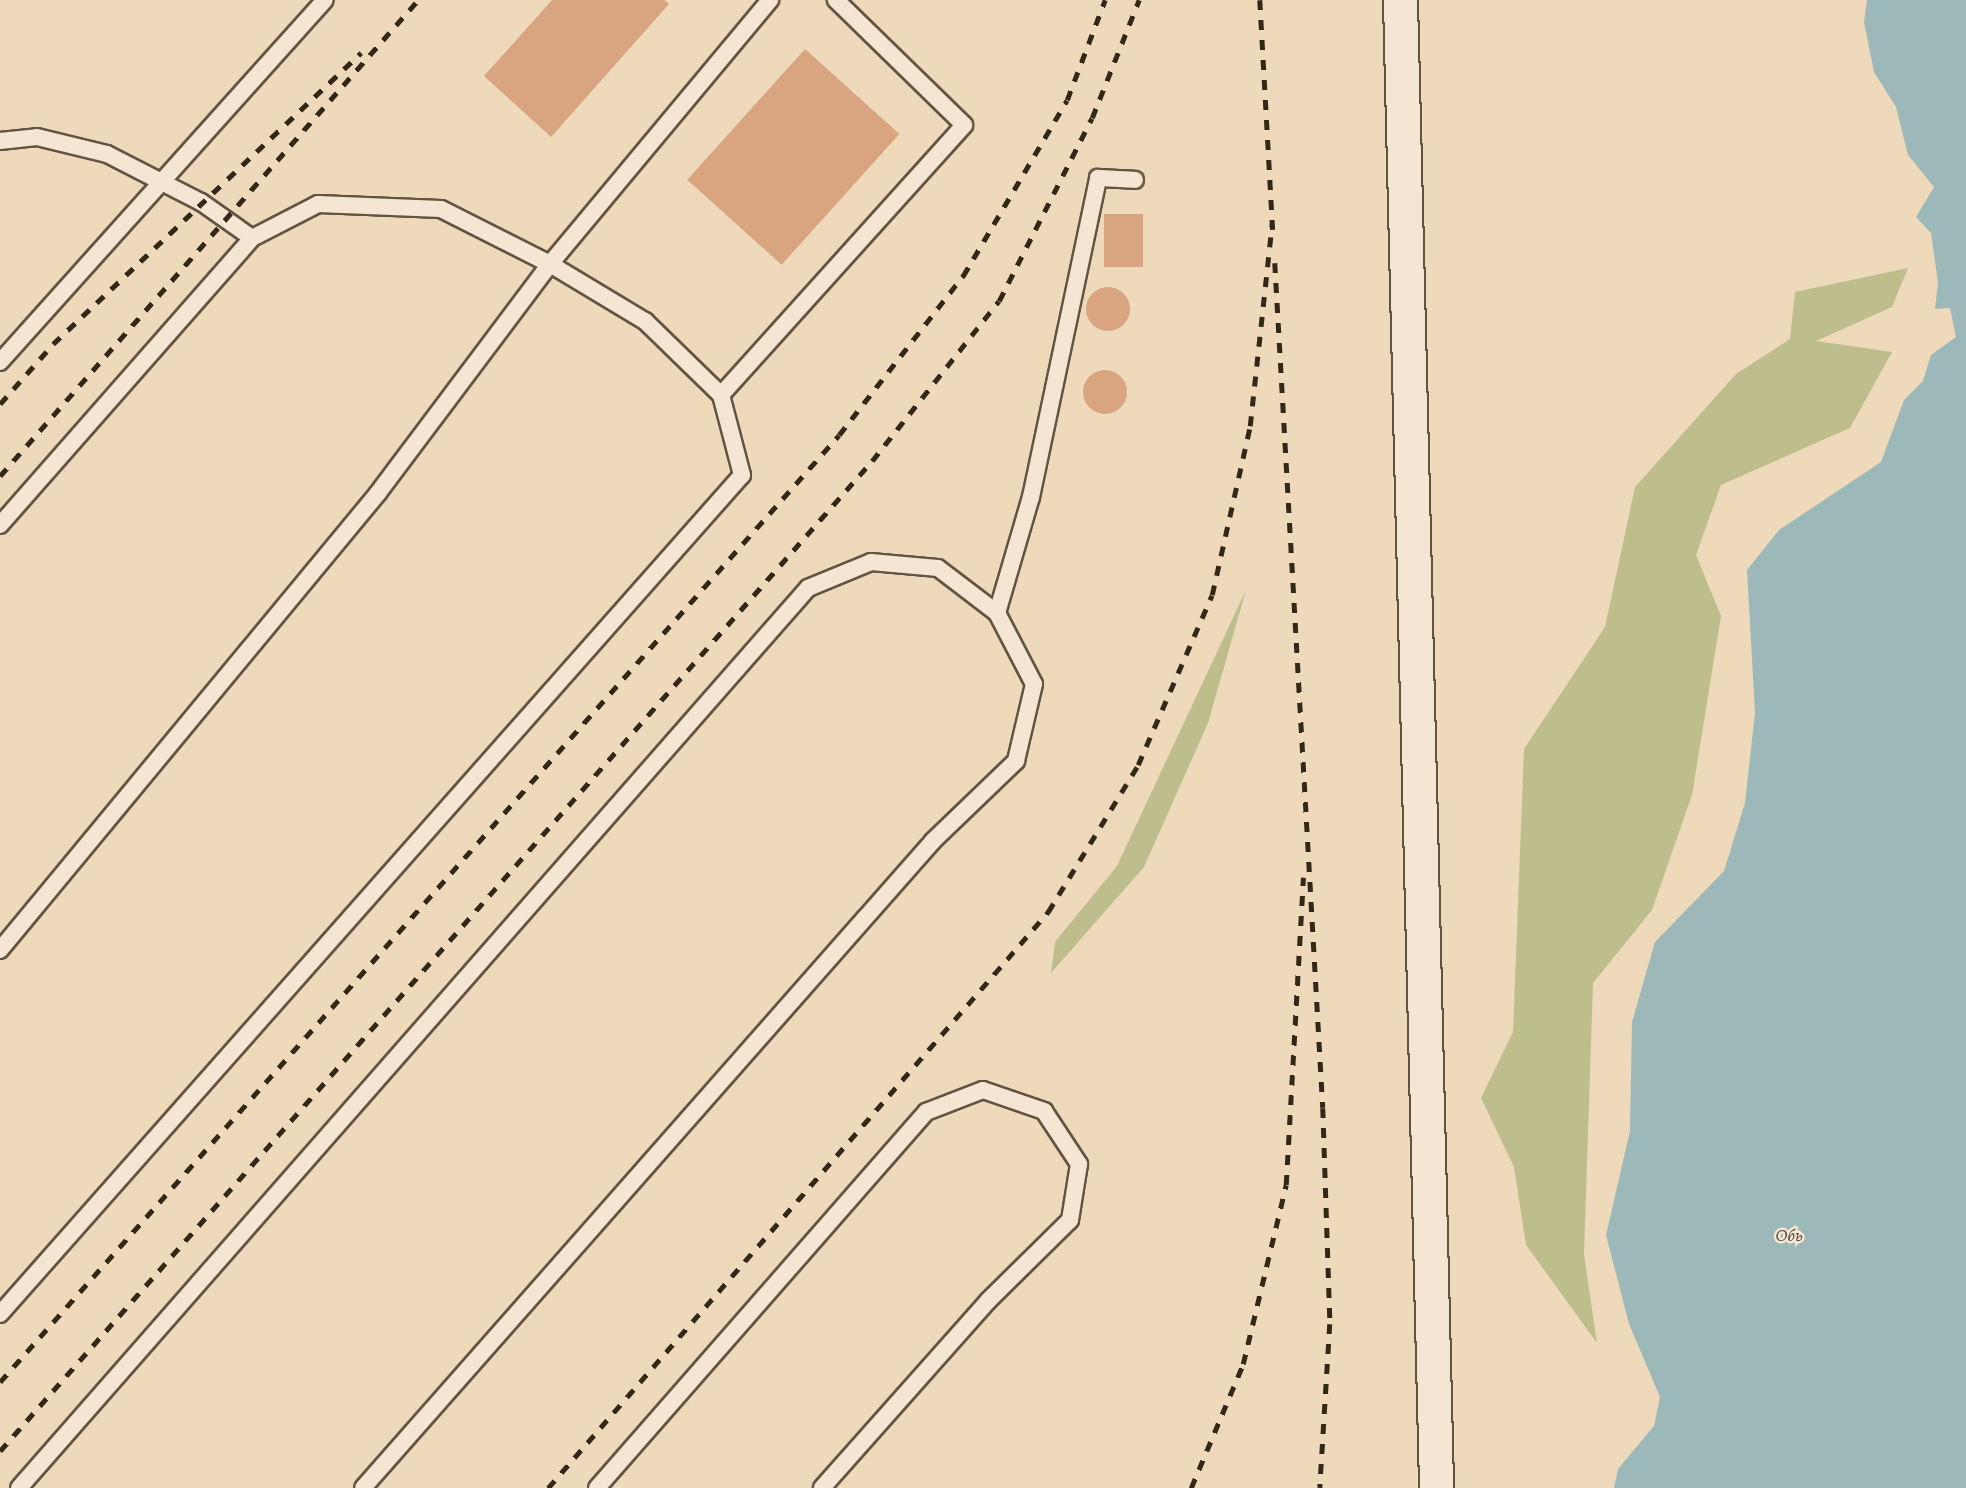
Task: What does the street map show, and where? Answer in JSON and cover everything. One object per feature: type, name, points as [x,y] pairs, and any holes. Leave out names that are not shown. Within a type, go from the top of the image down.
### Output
[{"type":"street","points":[[1400,0],[1436,1488]]},
{"type":"lane","points":[[0,362],[325,0]]},
{"type":"lane","points":[[0,950],[378,493],[550,264],[770,0]]},
{"type":"lane","points":[[721,395],[964,126],[836,0]]},
{"type":"lane","points":[[0,141],[37,137],[107,154],[164,182],[252,237]]},
{"type":"lane","points":[[997,613],[1031,497],[1098,178],[1135,180]]},
{"type":"lane","points":[[0,525],[252,237],[318,204],[441,209],[550,264],[645,321],[721,395],[742,475],[0,1314]]},
{"type":"lane","points":[[19,1488],[808,588],[872,562],[938,568],[997,613],[1034,684],[1016,761],[933,841],[363,1488]]},
{"type":"lane","points":[[597,1488],[926,1112],[983,1090],[1044,1111],[1079,1164],[1070,1220],[988,1301],[822,1488]]},
{"type":"green space","points":[[1908,268],[1892,307],[1816,341],[1892,352],[1850,428],[1721,485],[1696,555],[1721,616],[1692,795],[1652,910],[1593,983],[1584,1254],[1597,1343],[1526,1245],[1514,1167],[1481,1098],[1513,1032],[1524,749],[1605,627],[1635,487],[1736,374],[1790,339],[1795,292]]},
{"type":"green space","points":[[1246,590],[1208,723],[1144,867],[1051,973],[1055,942],[1117,866]]},
{"type":"water","name":"Обь","points":[[1867,0],[1966,0],[1966,1488],[1614,1488],[1618,1469],[1654,1426],[1660,1397],[1629,1324],[1606,1235],[1630,1131],[1632,1022],[1655,942],[1724,871],[1745,803],[1755,713],[1747,570],[1779,530],[1881,462],[1904,400],[1923,381],[1931,355],[1956,337],[1950,308],[1935,309],[1938,283],[1931,233],[1916,217],[1934,187],[1908,155],[1896,107],[1874,72],[1864,22]]},
{"type":"building","points":[[552,0],[664,0],[669,4],[551,137],[484,76]]},
{"type":"building","points":[[805,49],[899,134],[782,265],[687,180]]},
{"type":"building","points":[[1104,214],[1143,214],[1143,267],[1104,267]]},
{"type":"building","points":[[1108,287],[1123,294],[1130,309],[1123,324],[1108,331],[1093,324],[1086,309],[1093,294]]},
{"type":"building","points":[[1105,370],[1120,377],[1127,392],[1120,407],[1105,414],[1090,407],[1083,392],[1090,377]]},
{"type":"railway","points":[[0,476],[418,0]]},
{"type":"railway","points":[[0,1382],[839,435],[963,276],[1067,100],[1105,0]]},
{"type":"railway","points":[[0,1451],[872,461],[999,301],[1092,118],[1139,0]]},
{"type":"railway","points":[[1260,0],[1273,230]]},
{"type":"railway","points":[[0,404],[53,344],[361,53]]},
{"type":"railway","points":[[548,1488],[1048,912],[1138,765],[1212,595],[1250,426],[1272,223]]},
{"type":"railway","points":[[1275,263],[1323,1108],[1330,1324],[1320,1488]]},
{"type":"railway","points":[[1191,1488],[1243,1364],[1286,1185],[1303,877]]}]
